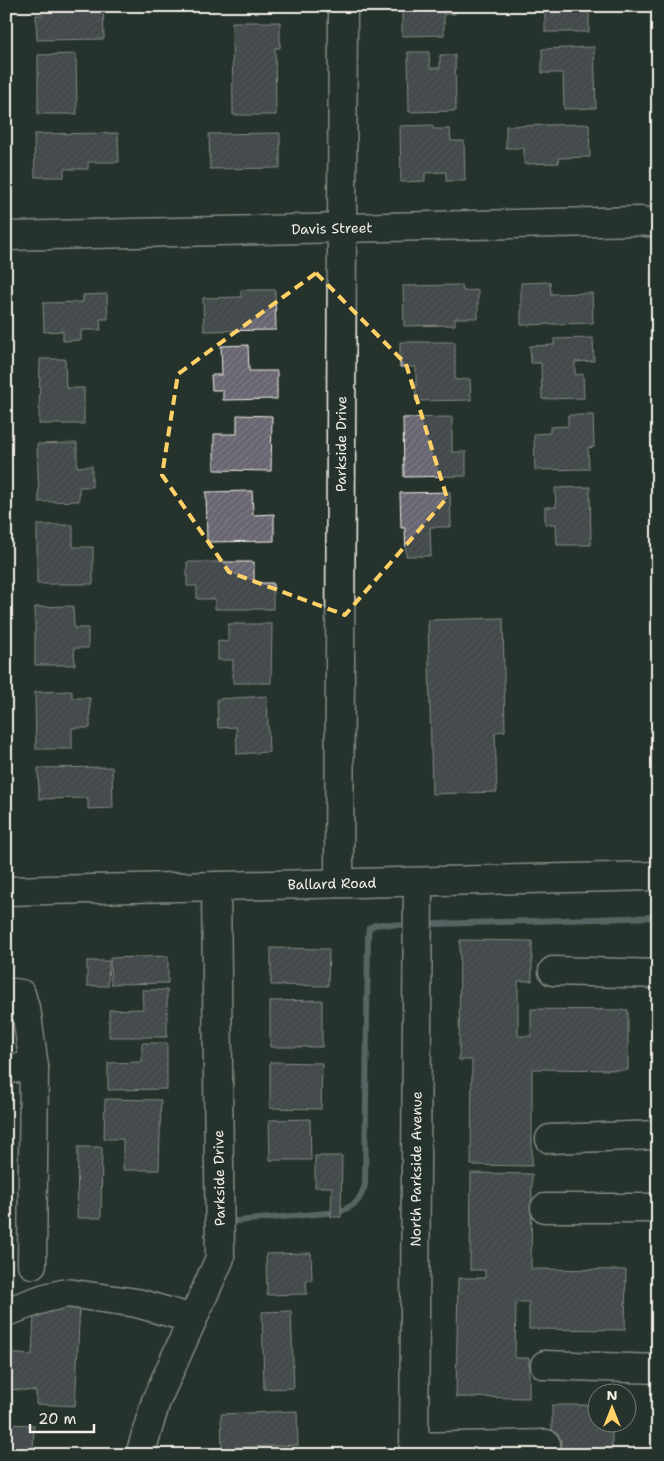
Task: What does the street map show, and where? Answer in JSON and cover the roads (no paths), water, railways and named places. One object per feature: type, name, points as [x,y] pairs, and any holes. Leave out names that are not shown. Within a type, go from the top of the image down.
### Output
[{"type":"street","name":"Parkside Drive","points":[[339,883],[343,6]]},
{"type":"street","name":"Davis Street","points":[[6,236],[639,221],[658,223]]},
{"type":"street","name":"Ballard Road","points":[[6,891],[658,876]]},
{"type":"street","name":"North Parkside Avenue","points":[[414,1451],[418,882]]},
{"type":"street","name":"Parkside Drive","points":[[140,1455],[156,1401],[220,1258],[216,886]]},
{"type":"street","points":[[554,972],[658,974]]},
{"type":"street","points":[[6,992],[21,994],[27,1016],[34,1067],[32,1264]]},
{"type":"street","points":[[6,1069],[34,1067]]},
{"type":"street","points":[[550,1139],[658,1135]]},
{"type":"street","points":[[545,1208],[658,1208]]},
{"type":"street","points":[[6,1312],[45,1298],[67,1293],[137,1303],[193,1319]]},
{"type":"street","points":[[545,1365],[658,1369]]},
{"type":"street","points":[[414,1451],[546,1444]]},
{"type":"waterway","points":[[435,924],[657,917]]},
{"type":"waterway","points":[[236,1221],[339,1212],[353,1205],[361,1196],[365,1185],[368,935],[369,928],[375,925],[399,925]]}]
